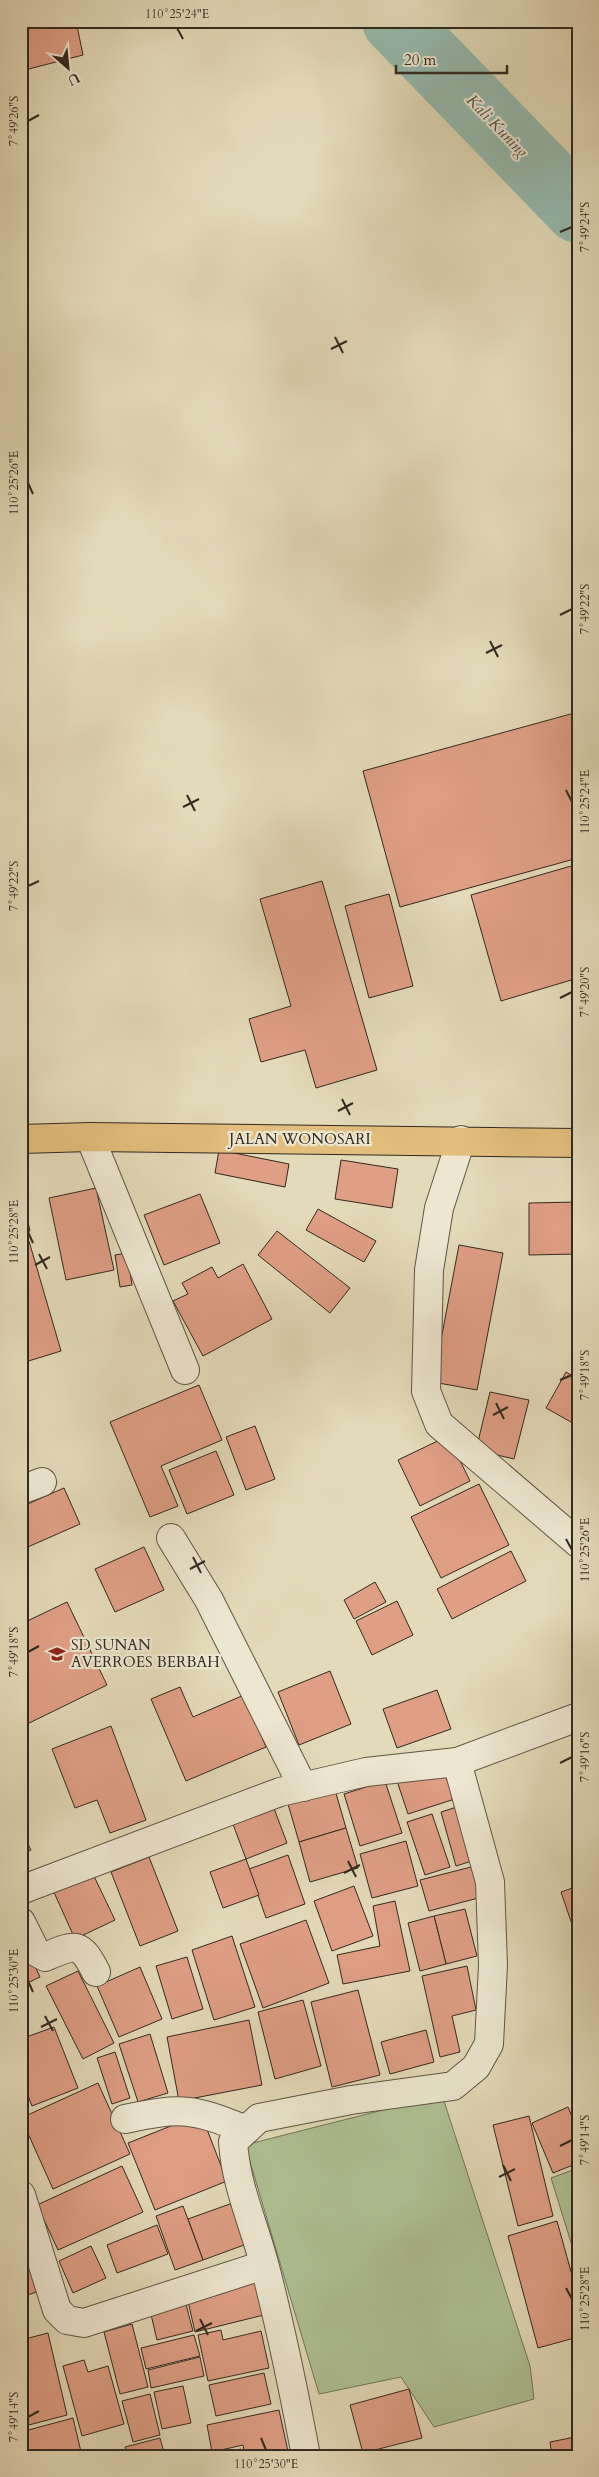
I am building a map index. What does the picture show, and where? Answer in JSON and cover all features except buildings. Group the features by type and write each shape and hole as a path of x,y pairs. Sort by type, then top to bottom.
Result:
{"highway":[{"name":"JALAN WONOSARI","path":"21,1139 90,1137 461,1140 578,1143"}],"street":[{"path":"90,1137 185,1370"},
{"path":"461,1140 439,1208 429,1270 426,1391 439,1424 578,1543"},
{"path":"171,1538 208,1600 303,1787"},
{"path":"21,1890 200,1820 280,1792 366,1772 457,1762 578,1717"},
{"path":"306,2456 291,2376 264,2264 235,2170 233,2142 259,2118 351,2100 453,2086 476,2067 489,2044 493,1965 490,1882 457,1762"},
{"path":"21,1922 36,1952 45,1956 67,1948 81,1949 86,1952 96,1972"},
{"path":"125,2119 177,2110 196,2112 246,2130"},
{"path":"21,2195 57,2310 67,2320 84,2323 264,2264"}],"green space":[{"path":"442,2095 530,2366 534,2399 434,2427 401,2377 319,2394 245,2145"},
{"path":"578,2168 578,2265 551,2178"}],"waterway":[{"name":"Kali Kuning","path":"395,21 578,210"}],"place":[{"name":"SD SUNAN AVERROES BERBAH","path":"57,1654"}]}
